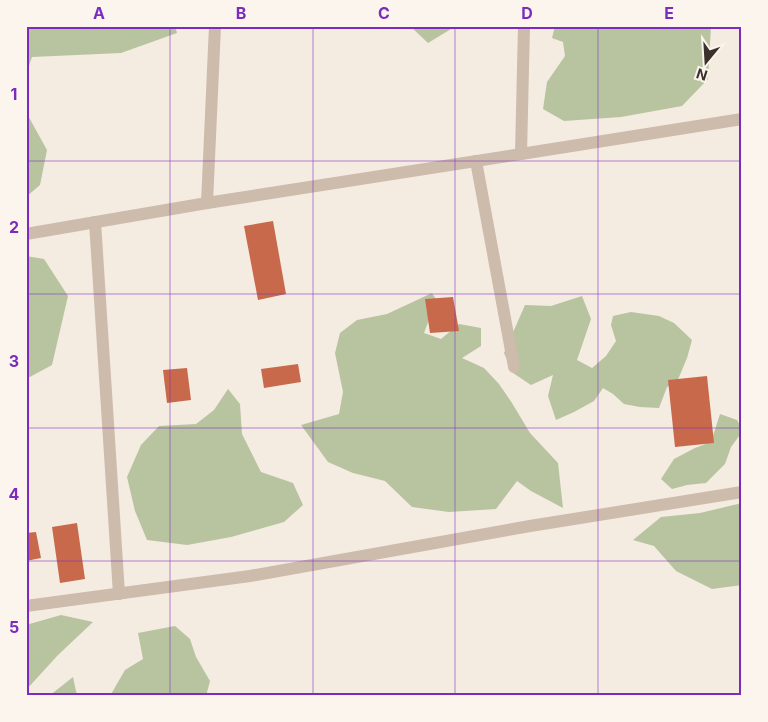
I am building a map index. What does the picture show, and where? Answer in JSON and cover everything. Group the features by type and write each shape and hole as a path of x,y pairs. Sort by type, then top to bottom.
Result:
{"street":[{"path":"207,202 215,26"},
{"path":"521,154 524,26"},
{"path":"26,234 207,202 476,162 742,119"},
{"path":"476,162 514,366"},
{"path":"95,222 119,594"},
{"path":"26,606 250,576 530,526 742,492"}],"green space":[{"path":"26,26 175,26 177,33 121,53 32,57 26,74"},
{"path":"410,26 456,26 428,43"},
{"path":"555,26 711,26 708,79 682,106 621,117 564,121 543,109 547,82 565,56 563,42 552,38"},
{"path":"26,112 47,150 40,185 26,197"},
{"path":"26,256 44,259 68,296 52,365 26,379"},
{"path":"432,293 441,307 430,317 424,333 441,339 459,324 481,328 481,346 462,358 484,368 499,384 530,433 558,463 563,508 531,491 517,481 496,509 449,512 412,507 385,481 353,473 328,462 301,425 339,414 343,392 335,353 340,333 357,320 387,314"},
{"path":"582,296 591,319 577,360 592,368 606,356 616,341 611,325 613,316 631,312 659,316 674,323 692,340 677,382 667,387 659,408 624,404 603,388 594,401 556,420 548,396 553,375 531,385 513,373 504,353 525,305 551,306"},
{"path":"228,389 240,404 242,434 261,472 293,483 303,505 284,522 231,537 187,545 147,540 135,511 127,477 141,445 159,426 196,424 214,410"},
{"path":"720,414 737,420 742,429 742,432 731,447 725,464 706,483 672,489 661,479 674,459 711,442"},
{"path":"742,503 742,585 712,589 676,571 654,546 633,540 661,517 700,513"},
{"path":"61,615 93,622 58,655 26,690 26,625"},
{"path":"175,626 190,639 196,657 210,681 206,696 110,696 125,670 143,659 138,633"},
{"path":"73,677 77,696 49,696"}],"building":[{"path":"273,221 286,294 258,300 244,226"},
{"path":"453,297 459,331 430,333 425,299"},
{"path":"298,364 301,382 264,388 261,369"},
{"path":"187,368 191,400 167,403 163,370"},
{"path":"707,376 714,443 675,447 668,380"},
{"path":"77,523 85,579 60,583 52,527"},
{"path":"36,532 41,558 26,561 26,533"}]}
